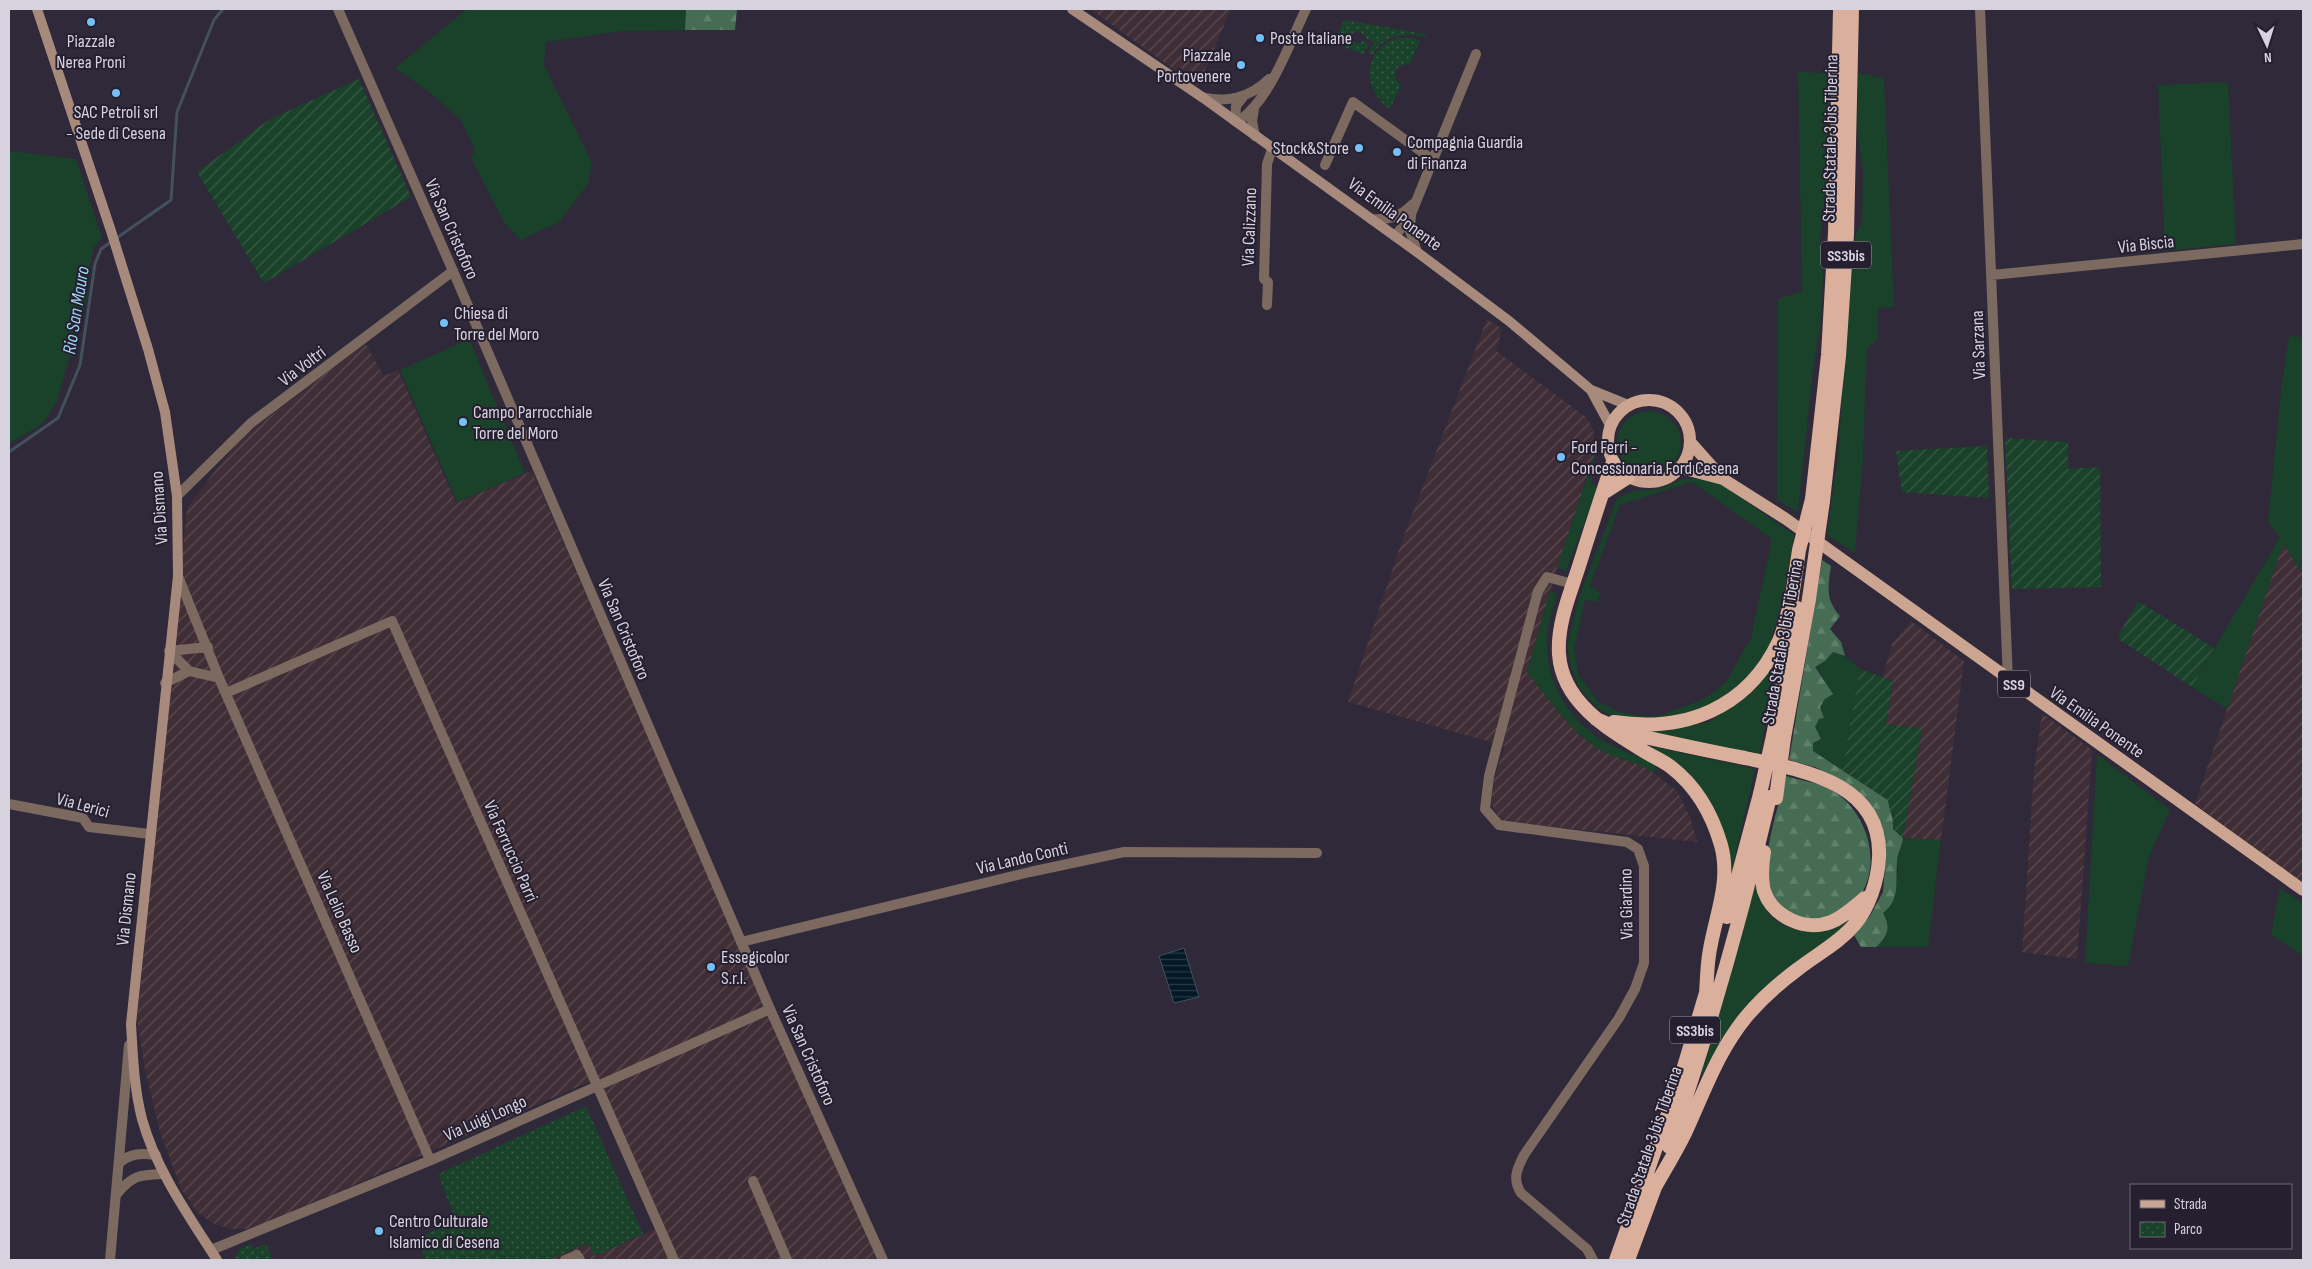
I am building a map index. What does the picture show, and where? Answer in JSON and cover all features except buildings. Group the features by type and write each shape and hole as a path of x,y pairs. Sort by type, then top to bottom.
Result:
{"highway":[{"name":"Strada Statale 3 bis Tiberina","path":"1818,500 1835,233 1840,9"},
{"name":"Strada Statale 3 bis Tiberina","path":"1818,500 1839,356 1847,234 1852,9"},
{"path":"1613,462 1561,625 1559,654 1564,679 1578,702 1596,719 1641,750 1671,767 1696,791 1712,817 1722,848 1724,875 1722,904 1710,949 1706,994"},
{"path":"1602,493 1628,477"},
{"path":"1596,719 1621,723 1670,723 1696,718 1719,708 1742,692 1763,669 1800,598 1799,550 1818,500"},
{"name":"Strada Statale 3 bis Tiberina","path":"1628,1260 1693,1080 1717,998 1769,796 1800,598"},
{"path":"1596,719 1624,731 1649,738 1803,771 1831,780 1856,798 1872,821 1880,846 1878,870 1872,892 1856,922 1842,938 1772,990 1746,1017 1721,1054 1685,1131 1655,1187"},
{"name":"Strada Statale 3 bis Tiberina","path":"1616,1260 1678,1086 1769,796"},
{"path":"1769,796 1762,862 1764,890 1773,907 1788,919 1807,925 1829,923 1846,914 1872,892"}],"main road":[{"name":"Via Dismano","path":"36,9 111,231 165,412 177,496 178,576 131,1024 134,1079 142,1120 163,1174 217,1260"},
{"name":"Via Emilia Ponente","path":"1072,9 1202,97 1394,235 1509,321 1590,390 1628,405"},
{"name":"Via Emilia Ponente","path":"1590,390 1610,425"},
{"path":"1644,399 1662,401 1670,405 1685,420 1690,431 1691,443 1688,456 1681,468 1669,477 1656,482 1641,482 1628,477 1613,462 1608,444 1610,425 1617,414 1628,405 1644,399"},
{"name":"Via Emilia Ponente","path":"1691,443 1723,479 1786,520 2303,890"},
{"name":"Via Emilia Ponente","path":"1681,468 1723,479"}],"street":[{"name":"Via San Cristoforo","path":"338,9 454,271 770,1009 883,1260"},
{"path":"1255,136 1252,121 1254,109 1275,74 1306,9"},
{"name":"Via Sarzana","path":"1980,9 2008,680"},
{"path":"1394,235 1416,202 1476,54"},
{"path":"1202,97 1222,100 1242,97 1263,85 1275,74"},
{"path":"1236,122 1236,106 1242,97"},
{"path":"1325,165 1354,102 1432,160"},
{"path":"1236,122 1254,109"},
{"name":"Via Calizzano","path":"1267,305 1268,282 1264,279 1267,164 1272,149"},
{"path":"1371,219 1390,219 1409,213"},
{"path":"1409,213 1410,231 1417,252"},
{"name":"Via Biscia","path":"1992,275 2303,244"},
{"name":"Via Voltri","path":"177,496 251,423 454,271"},
{"name":"Via Lelio Basso","path":"178,576 219,678 430,1160"},
{"name":"Via Giardino","path":"1573,584 1547,577 1538,591 1489,776 1485,809 1499,825 1626,842 1638,849 1644,866 1644,963 1635,989 1619,1018 1524,1156 1516,1171 1515,1184 1521,1193 1587,1249 1593,1260"},
{"name":"Via Ferruccio Parri","path":"226,693 392,621 674,1260"},
{"path":"169,651 208,648"},
{"path":"169,651 189,671 219,678"},
{"path":"166,683 189,671"},
{"name":"Via Lerici","path":"9,804 83,818 90,826 150,834"},
{"name":"Via Lando Conti","path":"741,942 1021,874 1124,852 1317,853"},
{"name":"Via Luigi Longo","path":"211,1250 430,1160 770,1009"},
{"name":"Via Dismano","path":"110,1260 131,1024"},
{"path":"119,1163 127,1156 134,1154 156,1155"},
{"path":"116,1195 127,1182 140,1175 163,1174"},
{"path":"753,1181 787,1260"},
{"path":"565,1260 579,1258"}],"shaded area":[{"path":"1090,9 1231,9 1198,87"},
{"path":"1487,319 1502,329 1496,351 1586,417 1593,429 1596,450 1557,568 1527,672 1580,736 1604,752 1643,765 1677,791 1690,817 1697,842 1501,821 1491,803 1494,777 1505,746 1348,702 1402,541"},
{"path":"365,343 384,376 398,370 456,503 532,471 878,1260 548,1260 589,1243 595,1256 664,1225 598,1078 262,1225 247,1229 231,1229 212,1223 196,1211 181,1188 160,1132 145,1069 137,1019 187,508 238,441"},
{"path":"2283,543 2303,574 2303,884 2195,804"},
{"path":"1911,621 1964,661 1941,840 1903,838 1922,730 1886,724 1893,681 1883,677 1892,644"},
{"path":"2042,713 2092,750 2077,959 2022,952 2034,771"}],"green space":[{"path":"467,9 686,9 685,30 623,31 546,42 544,65 592,163 588,184 559,222 521,240 505,224 471,158 475,150 461,120 428,91 395,68"},
{"path":"686,9 737,9 735,30 685,30"},
{"path":"1344,20 1426,34 1426,37 1402,35 1389,39 1377,48 1372,55 1368,54 1374,42 1366,39 1360,31 1354,32 1351,35 1353,41 1360,43 1362,41 1369,44 1363,54 1334,43"},
{"path":"1396,38 1414,38 1420,41 1410,64 1401,66 1396,71 1395,78 1401,85 1390,109 1381,102 1375,93 1371,83 1371,63 1383,45"},
{"path":"1798,72 1833,73 1830,179 1822,215 1820,245 1823,277 1820,329 1813,369 1798,512 1777,500 1778,299 1802,291"},
{"path":"1857,73 1884,78 1894,307 1877,308 1878,339 1867,348 1863,458 1855,553 1827,535 1838,454 1853,242 1862,221 1863,170 1858,138"},
{"path":"359,79 411,197 264,283 197,172 270,119"},
{"path":"2228,82 2236,244 2165,251 2158,85"},
{"path":"9,151 76,159 102,238 94,247 88,273 87,298 56,404 42,424 9,444"},
{"path":"2289,336 2303,337 2303,574 2283,544 2227,709 2192,687 2280,537 2268,522 2281,390"},
{"name":"Campo Parrocchiale Torre del Moro","path":"469,339 525,473 457,502 400,370"},
{"path":"1649,411 1667,416 1672,420 1676,425 1681,443 1676,461 1672,466 1667,470 1649,475 1631,470 1626,466 1622,461 1617,443 1622,425 1626,420 1631,416"},
{"path":"2005,438 2068,442 2068,469 2100,467 2101,587 2012,589"},
{"path":"1987,446 1989,498 1902,492 1896,451"},
{"path":"1596,450 1591,484 1598,487 1566,571 1557,568"},
{"path":"1698,478 1720,483 1794,535 1783,599 1769,646 1762,660 1740,687 1721,703 1670,720 1615,717 1598,709 1579,688 1571,667 1567,645 1580,595 1617,498 1633,491 1659,489 1680,480","holes":["1692,482 1772,539 1751,638 1725,683 1706,698 1665,714 1649,717 1619,712 1599,702 1579,676 1574,650 1585,600 1597,602 1601,593 1590,586 1620,505"]},
{"path":"1822,560 1831,566 1830,598 1840,616 1830,629 1841,642 1845,656 1833,652 1825,661 1815,667 1833,694 1825,699 1820,707 1824,718 1819,719 1815,727 1821,739 1813,743 1813,751 1888,800 1893,829 1903,838 1897,859 1895,896 1889,908 1883,913 1887,923 1887,932 1876,947 1861,947 1854,935 1870,916 1883,892 1886,858 1877,821 1838,779 1815,767 1789,760"},
{"path":"1550,591 1557,594 1548,628 1547,646 1553,681 1560,697 1570,711 1595,736 1657,765 1653,773 1635,763 1610,755 1592,745 1562,716 1527,672"},
{"path":"2138,601 2214,648 2192,687 2117,638"},
{"path":"1780,651 1759,756 1631,729 1667,731 1711,721 1749,695 1767,674"},
{"path":"1833,652 1845,656 1860,669 1842,770 1813,751 1813,743 1821,739 1815,727 1820,707 1825,699 1825,680 1815,667 1825,661"},
{"path":"1860,669 1893,681 1886,724 1922,729 1903,838 1893,826 1894,816 1890,810 1888,800 1842,770"},
{"path":"1641,744 1755,769 1728,888 1714,815"},
{"path":"2097,754 2170,810 2149,857 2128,966 2085,963"},
{"path":"1786,776 1821,785 1839,795 1850,806 1866,833 1870,849 1868,880 1861,894 1854,901 1846,908 1827,917 1806,919 1797,916 1778,902 1769,888 1767,858 1769,844"},
{"path":"1903,838 1941,840 1928,947 1876,947 1886,937 1883,913 1898,872 1897,861"},
{"path":"1755,877 1766,910 1785,926 1801,931 1817,932 1854,921 1738,1018 1714,1053 1703,1074 1700,1073"},
{"path":"2280,888 2303,903 2302,955 2271,935"},
{"path":"586,1106 643,1234 595,1256 588,1243 548,1260 426,1260 417,1238 456,1221 438,1174"},
{"path":"251,1243 253,1249 266,1244 273,1260 235,1260 239,1250"}],"water":[{"path":"1184,948 1199,997 1174,1003 1159,956"}],"waterway":[{"name":"Rio San Mauro","path":"9,452 58,418 80,365 95,264 101,249 171,200 177,112 214,20 223,9"}],"place":[{"name":"Piazzale Nerea Proni","path":"91,22"},
{"name":"Poste Italiane","path":"1260,38"},
{"name":"Piazzale Portovenere","path":"1241,65"},
{"name":"SAC Petroli srl - Sede di Cesena","path":"116,93"},
{"name":"Stock&Store","path":"1359,148"},
{"name":"Compagnia Guardia di Finanza","path":"1397,152"},
{"name":"Chiesa di Torre del Moro","path":"444,323"},
{"name":"Campo Parrocchiale Torre del Moro","path":"463,422"},
{"name":"Ford Ferri - Concessionaria Ford Cesena","path":"1561,457"},
{"name":"Essegicolor S.r.l.","path":"711,967"},
{"name":"Centro Culturale Islamico di Cesena","path":"379,1231"}]}
